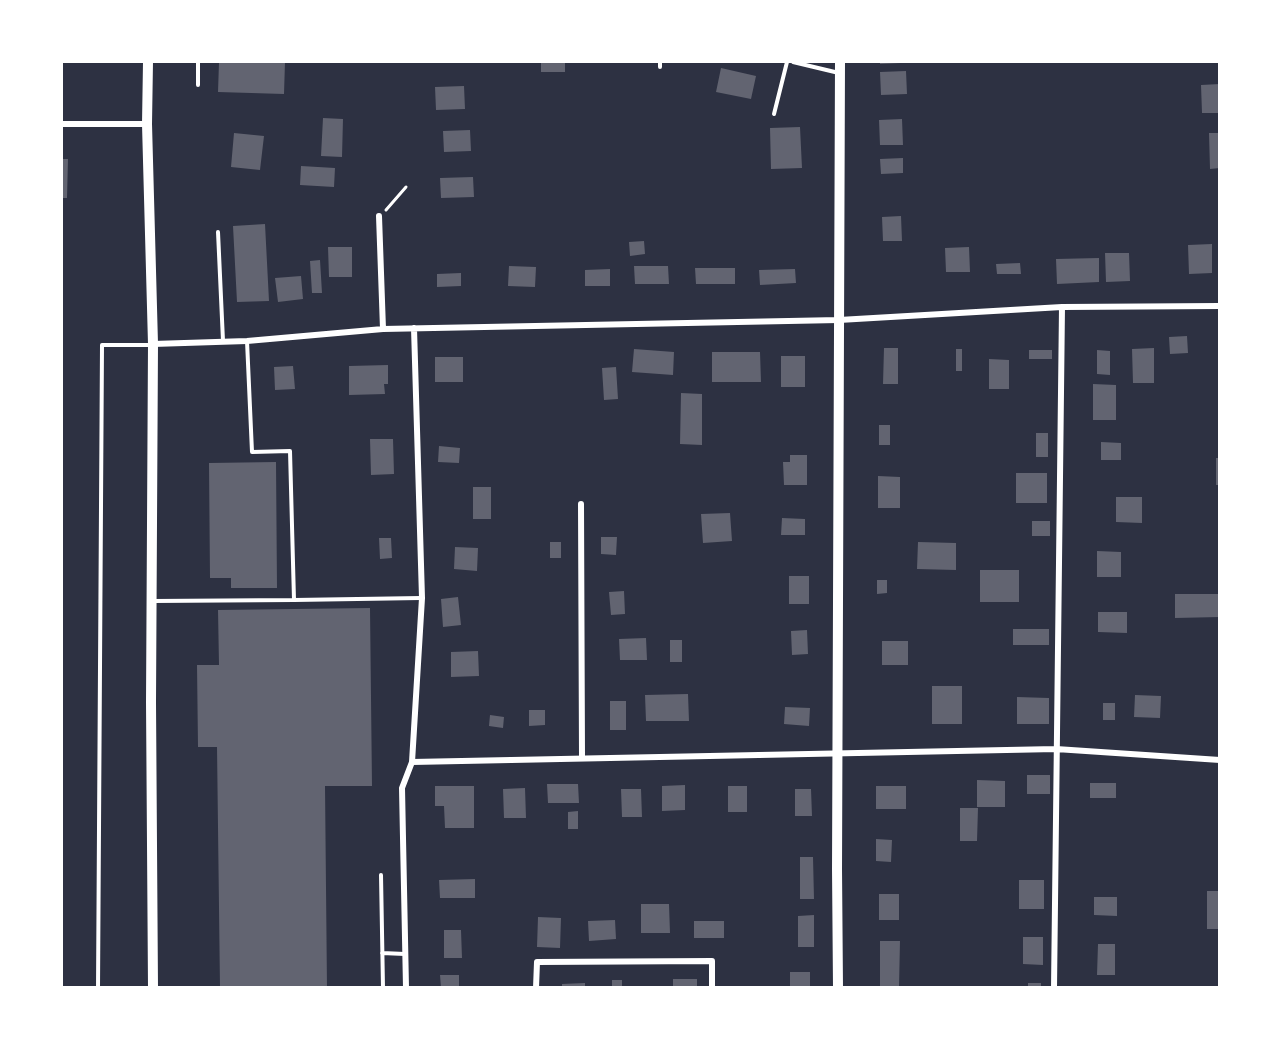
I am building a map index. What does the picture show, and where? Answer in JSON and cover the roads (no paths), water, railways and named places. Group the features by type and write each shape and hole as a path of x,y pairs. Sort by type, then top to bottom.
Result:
{"main road":[{"path":"148,62 147,124 153,345 151,601 153,987"},
{"path":"838,987 840,62"}],"street":[{"path":"62,124 147,124"},
{"path":"379,216 384,329"},
{"path":"153,345 247,341 384,329 838,320 1062,308 1220,306"},
{"path":"1054,987 1062,308"},
{"path":"406,987 402,788 412,762 422,598 414,328"},
{"path":"580,504 582,758"},
{"path":"412,762 1056,749 1220,760"},
{"path":"536,987 537,962 712,962 712,987"}],"lane":[{"path":"198,62 198,85"},
{"path":"774,114 787,62"},
{"path":"793,62 840,74"},
{"path":"218,232 223,342"},
{"path":"247,341 252,452 290,451 294,600"},
{"path":"98,987 102,345 153,345"},
{"path":"151,601 422,598"},
{"path":"381,875 383,987"},
{"path":"382,953 405,954"}]}
